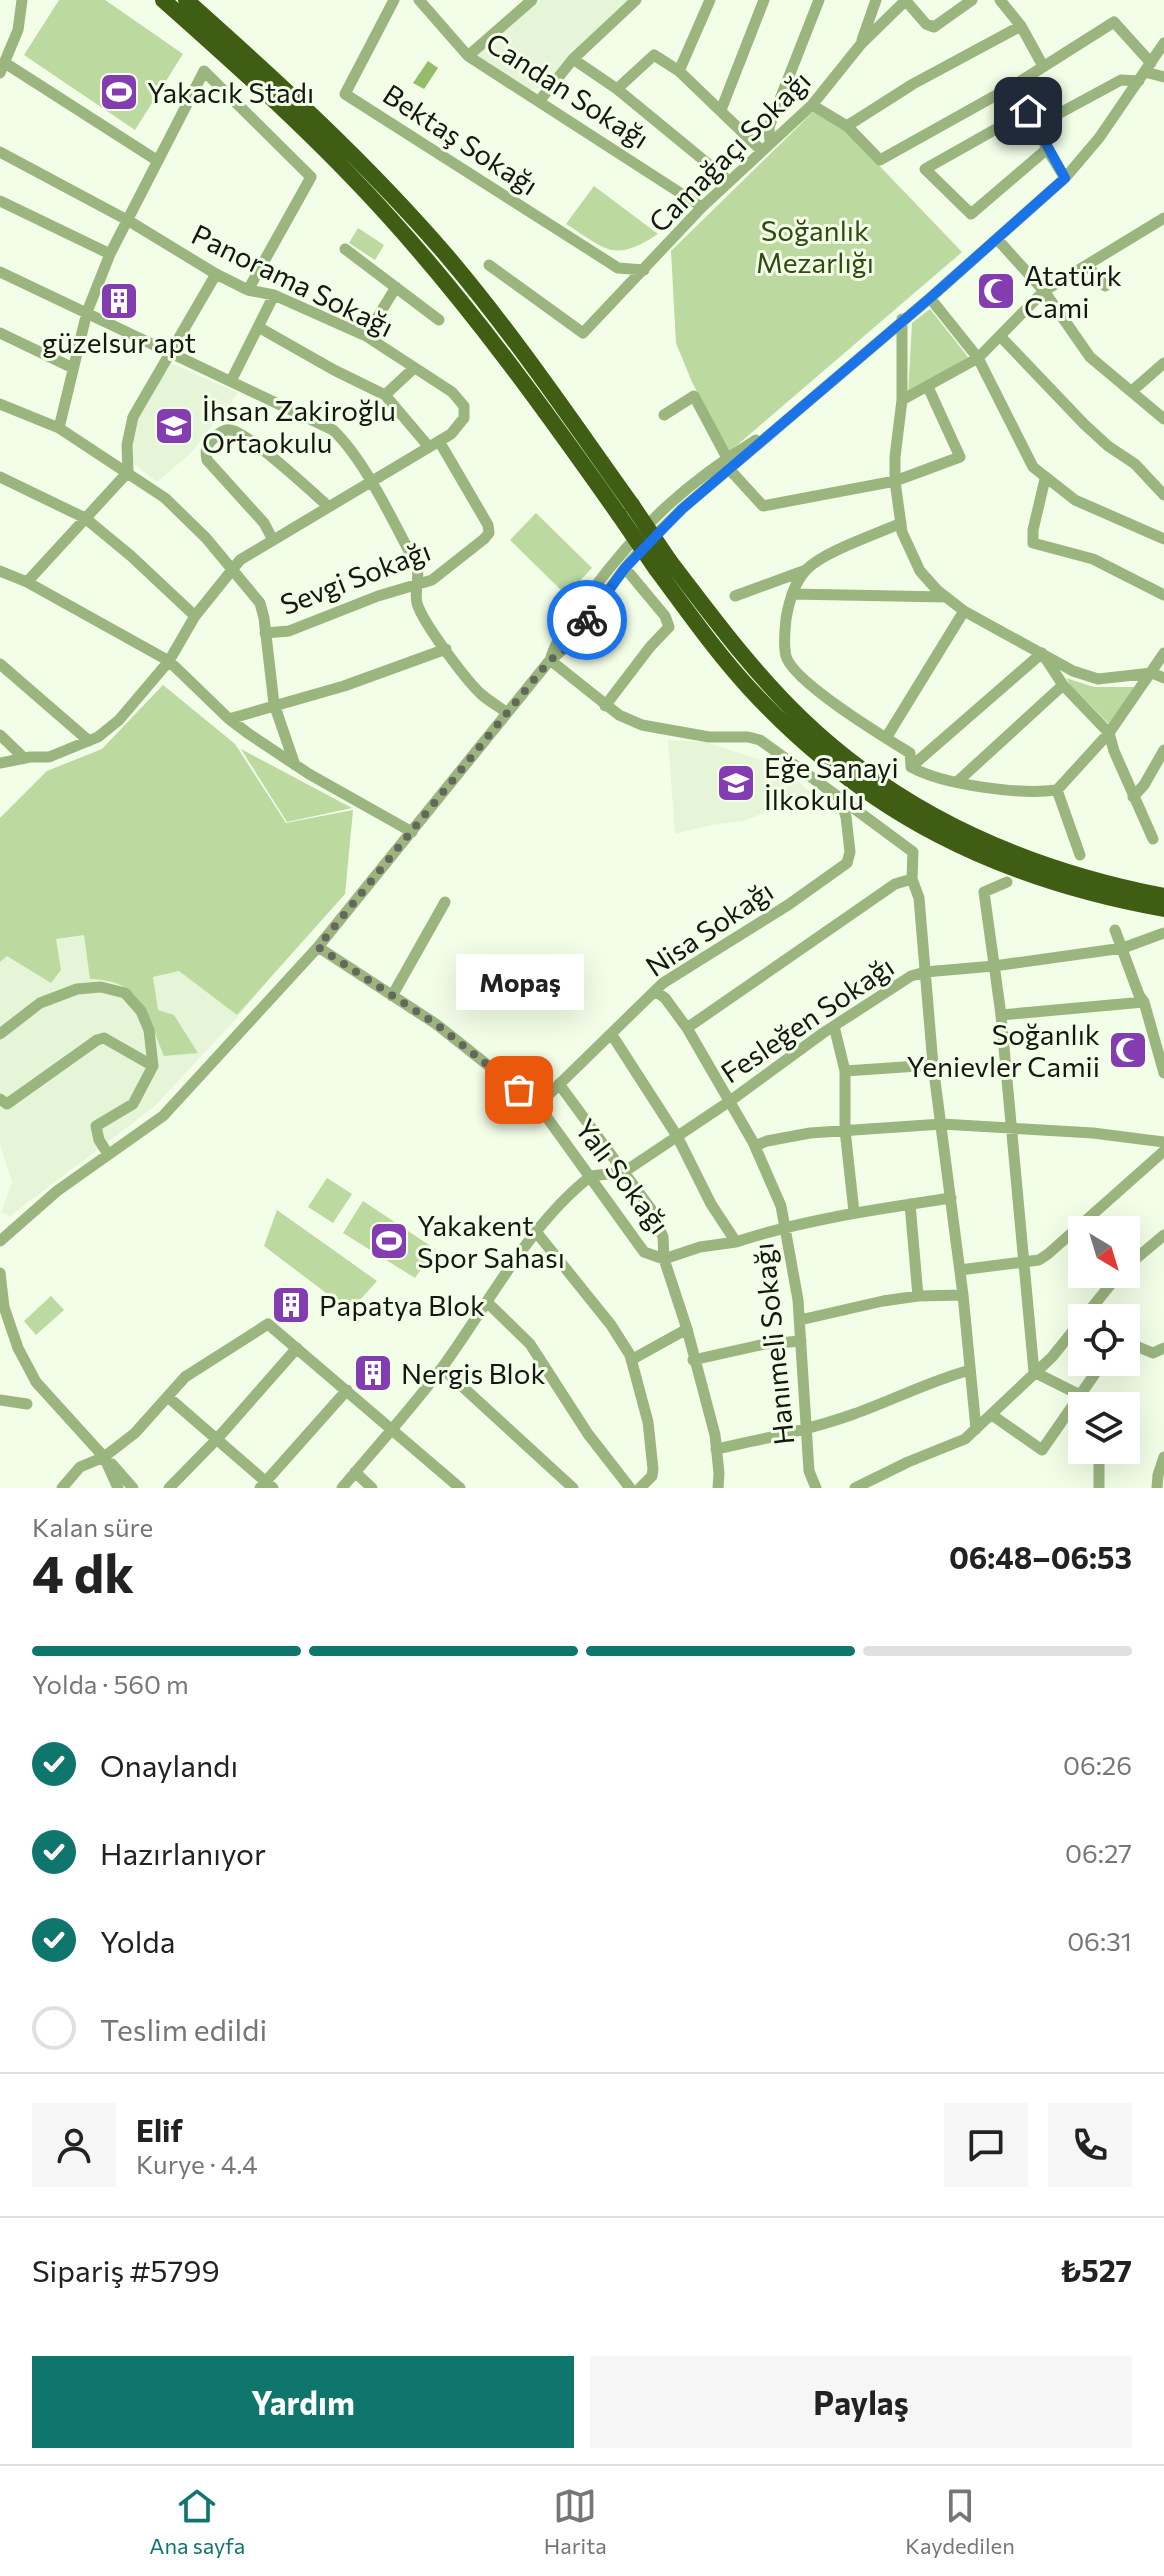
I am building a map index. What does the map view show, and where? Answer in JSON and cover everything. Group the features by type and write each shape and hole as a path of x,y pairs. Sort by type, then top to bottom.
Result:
{"highway":[{"path":"152,0 208,40"},
{"path":"163,0 347,172 431,264 626,510"},
{"path":"186,0 277,81 361,164 447,256 538,374 663,564 703,633 790,730 836,770 891,809 952,844 1022,874 1115,900 1164,909"},
{"path":"196,0 242,40 277,81"},
{"path":"663,564 802,720 851,761 913,804 967,834 1035,862 1164,896"}],"street":[{"path":"22,0 18,30 3,68 158,161"},
{"name":"Bektaş Sokağı","path":"394,0 345,94 618,268 644,270"},
{"name":"Candan Sokağı","path":"419,0 468,56 702,207"},
{"path":"468,56 532,0"},
{"path":"540,100 573,59 636,0"},
{"path":"679,71 710,0"},
{"path":"721,110 764,0"},
{"path":"766,147 769,127 819,0"},
{"path":"861,44 876,0"},
{"path":"906,0 926,24 934,27 972,0"},
{"name":"Camağaçı Sokağı","path":"489,265 583,333 702,207 812,105 861,44 906,0"},
{"path":"1000,0 1021,26 1043,66"},
{"path":"812,105 847,126 880,160 1016,84 1114,22 1145,72"},
{"path":"847,126 913,84 1021,26"},
{"path":"1164,45 1164,61"},
{"path":"550,660 557,638 637,533 674,499 729,464 770,432 930,298 1065,178 1099,138 1164,45"},
{"path":"617,89 654,55 679,71 766,147"},
{"path":"573,59 617,89 729,181"},
{"path":"59,428 87,312 110,254 204,71 311,177 248,290"},
{"path":"1036,126 1121,80 1145,72 1164,77"},
{"path":"1016,84 1047,149 1065,178"},
{"path":"1028,111 925,169 971,214 1047,149"},
{"name":"Panorama Sokağı","path":"0,152 129,221 216,274 248,290 274,295 366,336 452,392 464,406 464,418 459,427 240,560 195,616 169,661 119,720 98,737 49,757 0,763"},
{"path":"0,201 110,254"},
{"path":"902,400 978,358 1044,291 1164,218"},
{"path":"997,239 1044,291 1090,357 1164,419"},
{"path":"345,249 439,320"},
{"path":"1088,266 1105,286"},
{"path":"0,272 333,430 370,482 417,566 417,607 480,693 507,713"},
{"path":"27,582 128,472 127,445 133,417 216,274"},
{"path":"366,336 396,287"},
{"path":"231,381 274,295"},
{"path":"930,298 978,358 1033,467 1075,500 1164,539"},
{"path":"902,319 902,400 895,481 905,541 920,571 945,597 964,611 1073,671 1098,679 1152,673 1164,678"},
{"path":"260,328 385,395 434,444"},
{"path":"0,333 73,368"},
{"path":"1000,336 1084,424 1108,446 1135,464 1164,495"},
{"path":"1132,391 1162,367"},
{"path":"385,395 413,369"},
{"path":"664,415 694,396 729,464 763,506 895,481 960,457 928,387"},
{"path":"0,404 59,428 165,498 206,538 260,603 275,707 295,765"},
{"path":"273,540 264,523 207,460 207,444 225,430 232,429 250,440 329,507"},
{"name":"Sevgi Sokağı","path":"265,633 289,631 378,596 432,580 489,533 488,525 434,444"},
{"path":"0,1241 57,1191 163,1116 318,947 550,660 565,650 625,568 729,464"},
{"path":"0,477 85,518 195,616"},
{"path":"1045,479 1033,543 1093,559 1164,595"},
{"path":"735,596 807,569 819,560 901,523"},
{"path":"605,706 669,627 665,616 625,568"},
{"path":"807,569 792,594 785,638 785,654 790,665 821,694 910,753 911,767"},
{"path":"0,571 27,582 169,661 229,719 295,765 412,832"},
{"path":"792,594 945,597"},
{"path":"886,738 964,611"},
{"path":"229,719 344,686 446,649"},
{"path":"911,767 1042,653"},
{"path":"1042,653 1063,685 1109,733 1153,839"},
{"path":"911,767 957,782 1027,793 1057,790 1109,733 1164,653"},
{"path":"550,660 619,715 666,731 760,740 913,852 912,879 919,898 933,1065 963,1295 976,1429"},
{"path":"0,664 89,741"},
{"path":"957,782 1063,685"},
{"path":"0,735 24,758"},
{"path":"1133,797 1144,785 1164,750"},
{"path":"1057,790 1080,855"},
{"name":"Nisa Sokağı","path":"538,1105 655,991 847,863 850,852 846,817 840,798"},
{"path":"687,1028 895,884 912,879"},
{"path":"1007,882 984,892 1013,1128 1034,1372"},
{"path":"392,996 445,902"},
{"path":"1115,930 1144,1002 1164,1073"},
{"name":"Fesleğen Sokağı","path":"591,1176 624,1172 911,976 1123,948 1163,933"},
{"name":"Yalı Sokağı","path":"318,947 436,1024 538,1105 644,1252 664,1259 687,1329 716,1449 718,1488"},
{"path":"0,1034 40,1003 77,989 101,987 125,993 141,1011 149,1030 153,1066 133,1104 96,1126 99,1140 108,1154"},
{"name":"Hanımeli Sokağı","path":"655,991 665,998 687,1028 730,1101 755,1146 781,1206 800,1320 809,1471 816,1488"},
{"path":"1001,1015 1144,1002"},
{"path":"834,1026 845,1071 845,1130 854,1212"},
{"path":"612,1035 677,1136 711,1204 736,1242"},
{"path":"0,1099 7,1104 104,1038 153,1066"},
{"path":"845,1071 933,1065"},
{"path":"559,1084 657,1221 665,1248 664,1259 700,1247 736,1242 785,1226 951,1198"},
{"path":"755,1146 810,1133 942,1124 1164,1142"},
{"path":"960,1270 1039,1260 1102,1209 1164,1151"},
{"path":"342,1488 442,1368 537,1233 591,1176"},
{"path":"910,1204 918,1296"},
{"path":"537,1233 611,1325 631,1360 648,1422 653,1469 652,1476 640,1488"},
{"path":"1140,1255 1164,1235"},
{"path":"0,1273 1,1297 18,1348 36,1382 133,1488"},
{"path":"1095,1304 1108,1288"},
{"path":"800,1320 883,1301 963,1295"},
{"path":"488,1303 530,1344 588,1434 630,1488"},
{"path":"62,1488 80,1467 104,1457 135,1433 185,1377 268,1324 460,1488"},
{"path":"631,1360 687,1329"},
{"path":"855,1488 965,1439 1052,1357 1068,1337"},
{"path":"693,1360 765,1344 801,1341"},
{"path":"169,1488 297,1348"},
{"path":"1140,1348 1153,1353 1164,1348"},
{"path":"442,1368 573,1488"},
{"path":"716,1449 807,1429 970,1370"},
{"path":"1034,1372 1074,1392"},
{"path":"168,1397 266,1486 347,1390"},
{"path":"0,1400 27,1404"},
{"path":"992,1415 1042,1450 1068,1412"},
{"path":"104,1457 118,1488"},
{"path":"1157,1488 1164,1457"},
{"path":"1099,1464 1099,1488"},
{"path":"355,1472 372,1488"}],"shaded area":[{"path":"540,0 628,0 560,65 544,87 529,90 474,55"},
{"path":"428,61 438,68 424,89 413,83"},
{"name":"İhsan Zakiroğlu Ortaokulu","path":"169,362 238,393 190,454 157,482 129,460 139,413"},
{"path":"163,685 235,744 286,823 353,810 345,894 154,1107 10,1216 1,1213 12,1182 0,1145 0,818 47,771 102,749"},
{"name":"Eğe Sanayi İlkokulu","path":"668,740 705,742 783,767 820,801 801,798 744,821 675,834"}],"green space":[{"name":"Yakacık Stadı","path":"59,0 105,0 183,54 135,130 24,55"},
{"name":"Soğanlık Mezarlığı","path":"813,112 846,131 962,252 729,452 692,382 676,343 671,251"},
{"path":"594,186 658,234 631,248 611,250 566,224"},
{"path":"358,228 384,245 375,260 349,243"},
{"path":"930,309 968,357 908,394 912,323"},
{"path":"536,513 592,568 566,595 510,540"},
{"path":"1066,678 1094,687 1136,687 1110,725"},
{"path":"163,685 235,744 286,823 353,810 345,894 237,1015 179,971 153,977 158,1010 174,1015 198,1053 164,1056 147,1013 132,993 108,981 90,979 84,935 56,939 61,970 51,983 7,956 0,962 0,818 47,771 102,749"},
{"path":"241,749 352,808 287,822"},
{"path":"327,1178 352,1194 333,1223 308,1207"},
{"name":"Yakakent Spor Sahası","path":"363,1201 435,1249 415,1278 343,1233"},
{"path":"277,1210 377,1281 350,1311 264,1246"},
{"path":"51,1296 64,1310 36,1335 24,1321"}],"way so far":[{"path":"519,1090 436,1024 318,947 550,660 565,650 587,620"}],"place":[{"name":"Yakacık Stadı","path":"119,92"},
{"name":"Atatürk Cami","path":"996,291"},
{"name":"güzelsur apt","path":"119,301"},
{"name":"İhsan Zakiroğlu Ortaokulu","path":"174,426"},
{"name":"Eğe Sanayi İlkokulu","path":"736,783"},
{"name":"Soğanlık Yenievler Camii","path":"1128,1050"},
{"name":"Mopaş","path":"519,1090"},
{"name":"Yakakent Spor Sahası","path":"389,1241"},
{"name":"Papatya Blok","path":"291,1305"},
{"name":"Nergis Blok","path":"373,1373"}],"route":[{"path":"587,620 625,568 682,509 930,298 1065,178 1028,111"}]}
